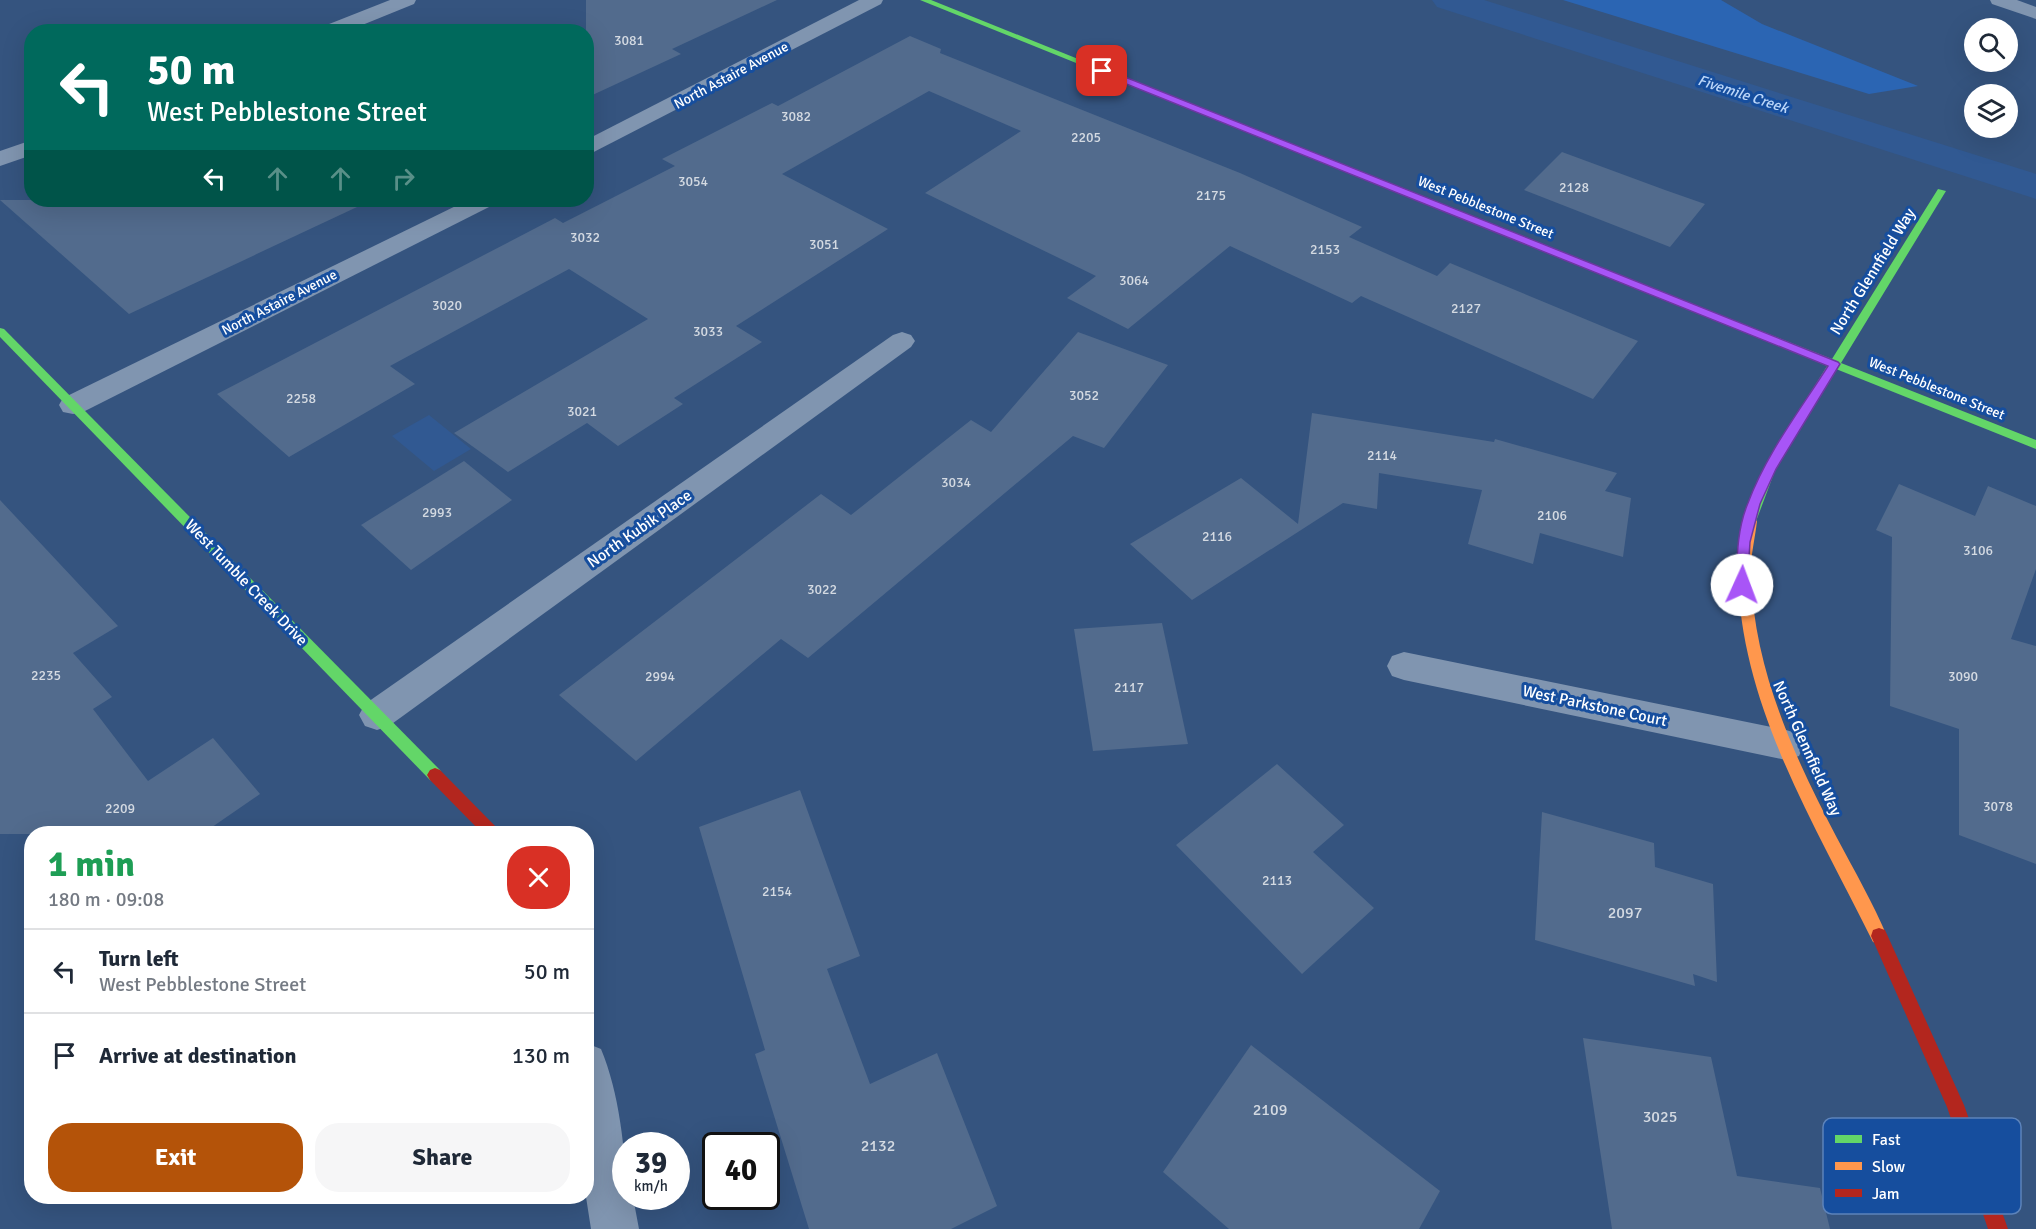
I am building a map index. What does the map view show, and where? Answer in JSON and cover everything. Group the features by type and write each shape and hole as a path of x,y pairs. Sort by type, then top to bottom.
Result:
{"street":[{"path":"346,24 407,0"},
{"name":"North Astaire Avenue","path":"594,145 874,0"},
{"name":"West Pebblestone Street","path":"924,0 2036,445"},
{"path":"1999,0 2036,13"},
{"path":"0,159 24,150"},
{"name":"North Glennfield Way","path":"1941,191 1770,468 1754,504 1744,542 1742,585 1747,632 1762,686 1786,745 1950,1088 1961,1118"},
{"name":"North Astaire Avenue","path":"73,405 471,207"},
{"name":"West Tumble Creek Drive","path":"0,331 485,826"},
{"name":"North Kubik Place","path":"377,715 902,341"},
{"name":"West Parkstone Court","path":"1404,666 1786,745"},
{"path":"594,1110 615,1229"},
{"name":"North Glennfield Way","path":"1994,1214 1998,1229"}],"shaded area":[{"path":"1563,0 1721,0 1762,24 1918,86 1869,94"},
{"path":"429,415 471,449 434,471 392,436"}],"building":[{"path":"586,0 777,0 672,49 681,54 594,94 594,24 586,24"},
{"path":"910,36 941,49 940,53 1240,173 1362,227 1349,237 1437,276 1450,263 1638,341 1593,399 1361,296 1352,303 1230,246 1128,329 1067,298 1096,276 925,193 1021,131 929,91 782,174 888,229 736,326 762,342 674,398 683,404 618,446 587,423 508,472 454,433 648,319 569,269 390,366 415,384 289,457 217,394 555,218 563,223 675,166 662,159 772,103 778,106"},
{"path":"1562,152 1705,204 1670,247 1524,190"},
{"path":"0,200 24,200 24,207 357,207 129,314"},
{"path":"1078,332 1168,365 1104,448 1073,436 808,658 781,639 636,761 559,695 821,494 851,515 971,420 991,432"},
{"path":"1312,413 1494,442 1495,439 1617,473 1605,491 1631,498 1623,557 1540,533 1533,564 1468,544 1482,490 1379,473 1377,509 1343,503 1192,600 1130,544 1241,478 1298,524"},
{"path":"464,461 512,500 411,570 361,525"},
{"path":"1899,484 1975,516 1988,486 2036,506 2036,569 2011,639 2036,646 2036,864 1959,835 1959,729 1890,706 1892,537 1876,530"},
{"path":"0,500 118,626 73,653 112,697 93,709 148,781 213,738 260,794 214,826 24,826 24,834 0,834"},
{"path":"1162,623 1188,744 1093,751 1074,629"},
{"path":"1277,764 1344,825 1313,852 1374,908 1302,974 1176,845"},
{"path":"800,790 860,956 827,969 870,1084 937,1053 997,1206 951,1229 809,1229 755,1054 765,1050 699,827"},
{"path":"1542,812 1654,843 1655,867 1713,884 1717,982 1693,974 1695,986 1535,940"},
{"path":"1583,1038 1711,1057 1737,1176 1820,1188 1823,1214 1826,1214 1830,1229 1612,1229"},
{"path":"1251,1045 1440,1191 1419,1229 1229,1229 1163,1172"}],"waterway":[{"name":"Fivemile Creek","path":"1449,0 2036,187"}],"traffic: fast":[{"path":"924,0 1342,167"},
{"path":"1751,521 1770,468 1941,191"},
{"path":"1698,310 2036,445"},
{"path":"0,331 435,775"}],"traffic: slow":[{"path":"1751,521 1744,573 1748,626 1761,680 1780,734 1804,788 1879,936"}],"traffic: jam":[{"path":"1342,167 1698,310"},
{"path":"435,775 485,826"},
{"path":"1879,936 1960,1118"},
{"path":"1993,1214 1998,1229"}],"route":[{"path":"1102,71 1834,364 1770,468 1754,504 1744,542 1742,585"}]}
